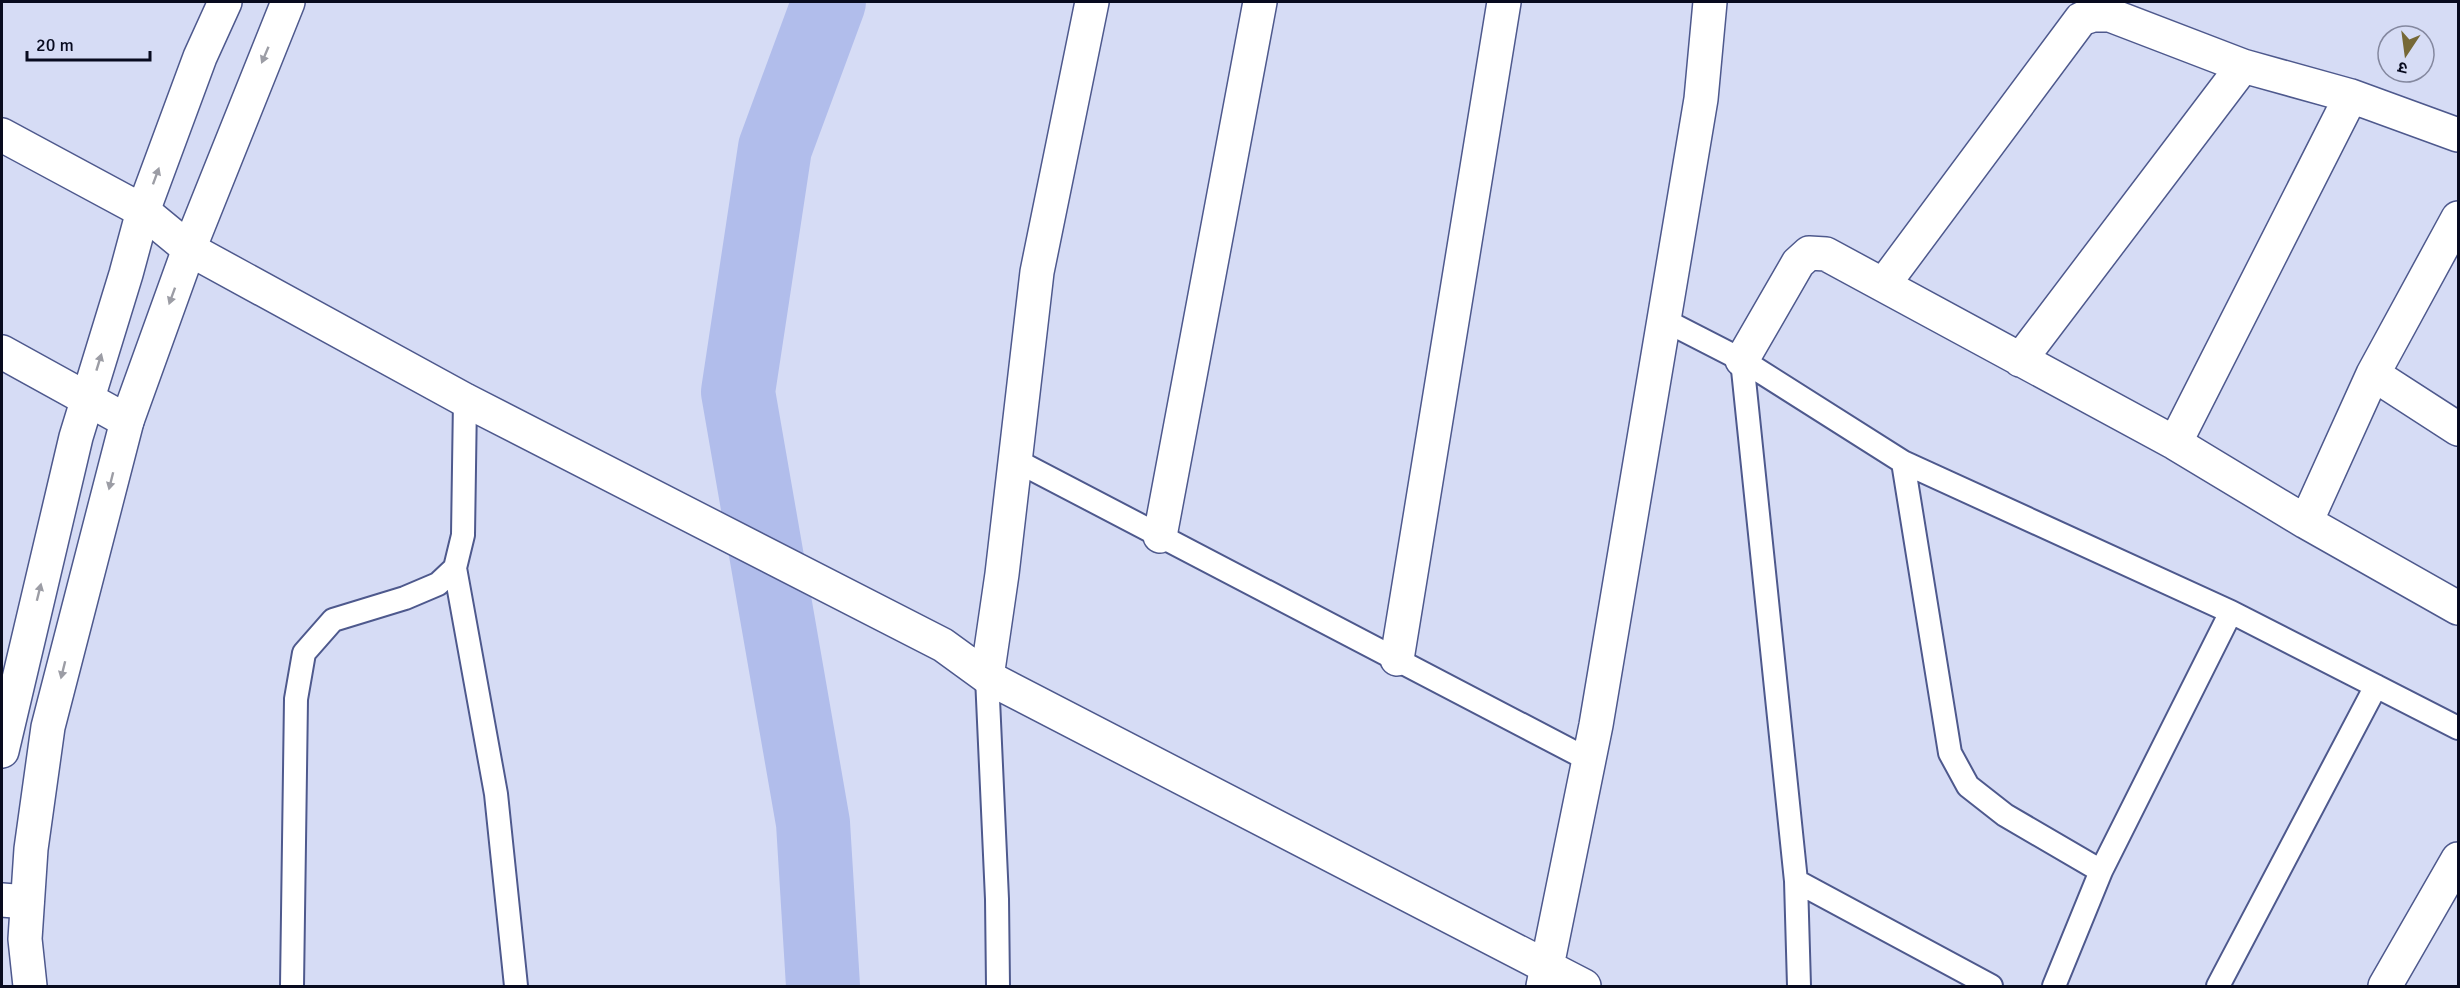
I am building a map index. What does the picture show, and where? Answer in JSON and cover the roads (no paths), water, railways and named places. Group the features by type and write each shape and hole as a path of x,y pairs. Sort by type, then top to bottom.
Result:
{"street":[{"path":"2,751 74,448 142,212 200,57 225,2"},
{"path":"30,987 25,939 14,901 30,849 48,727 127,421 189,249 288,2"},
{"path":"987,677 1002,574 1037,272 1092,2"},
{"path":"1160,536 1260,2"},
{"path":"1397,659 1504,2"},
{"path":"1545,976 1588,760 1664,320 1701,99 1710,2"},
{"path":"1884,284 2081,19 2093,15 2110,15 2243,66 2351,96 2458,135"},
{"path":"2020,360 2243,66"},
{"path":"2175,443 2351,96"},
{"path":"2,135 142,212 189,249 465,400 943,645 987,677 1545,976 1584,987"},
{"path":"2306,522 2373,374 2458,218"},
{"path":"1742,360 1798,262 1809,253 1826,254 2175,443 2306,522 2458,608"},
{"path":"2,352 16,373 87,401 127,421"},
{"path":"2373,374 2458,429"},
{"path":"2385,987 2458,860"}],"lane":[{"path":"1664,320 1742,360 1903,462 2231,612 2458,728"},
{"path":"1742,360 1796,881 1799,987"},
{"path":"465,400 462,535 455,568 496,794 516,987"},
{"path":"1015,460 1588,760"},
{"path":"1903,462 1950,753 1968,786 2006,814 2101,872"},
{"path":"292,987 296,699 304,653 333,620 405,598 438,584 455,568"},
{"path":"2054,987 2101,872 2231,612"},
{"path":"987,677 997,899 998,987"},
{"path":"2218,987 2376,686"},
{"path":"1796,881 1991,987"}],"waterway":[{"path":"823,986 813,823 738,392 775,148 829,2"}]}
